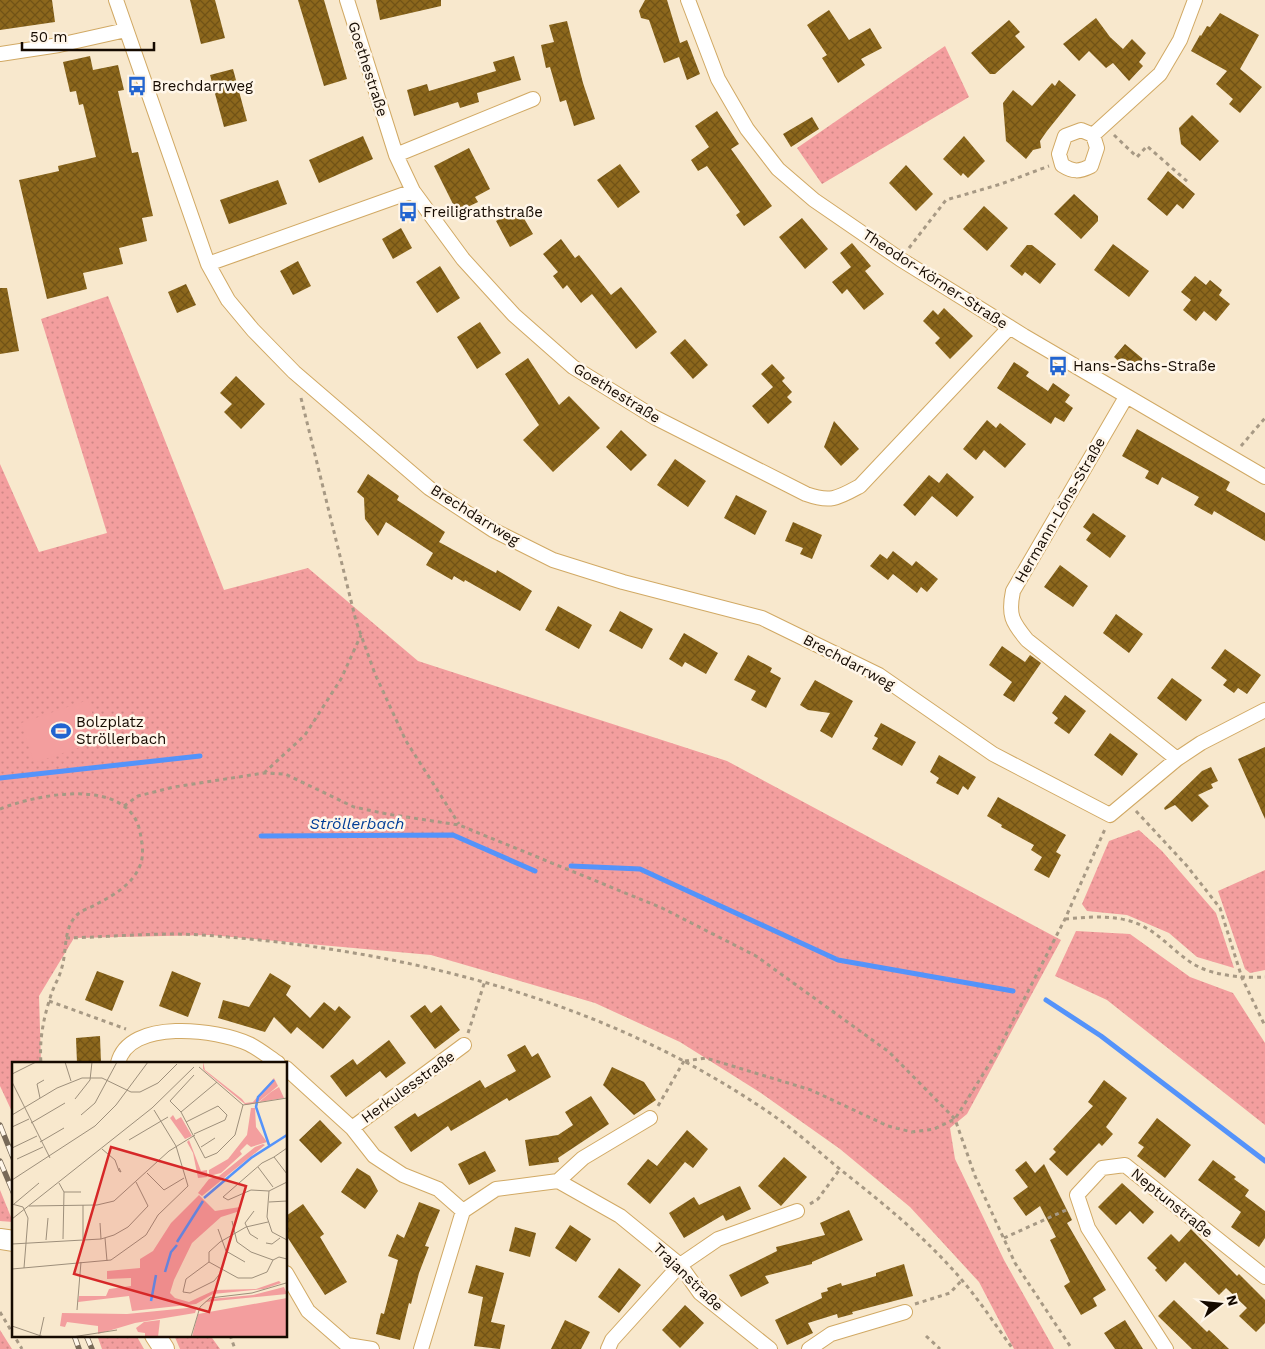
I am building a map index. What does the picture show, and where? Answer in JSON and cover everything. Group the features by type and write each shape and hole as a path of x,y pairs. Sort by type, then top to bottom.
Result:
{"street":[{"name":"Brechdarrweg","path":"116,0 208,264 228,300 253,330 294,372 429,488 493,530 562,562 623,582 762,618 879,675 993,754 1110,815"},
{"name":"Goethestraße","path":"347,0 396,155 413,192 469,266 514,315 573,367 654,416 806,494 824,501 839,498 860,486 1010,327"},
{"name":"Theodor-Körner-Straße","path":"688,0 718,79 747,129 778,169 814,200 900,259 1010,327 1126,397 1265,477"},
{"path":"1099,131 1081,130 1065,136 1058,154 1062,165 1071,170 1081,171 1091,166 1097,148 1099,131 1160,74 1180,40 1195,0"},
{"path":"0,54 126,30"},
{"path":"396,155 533,99"},
{"path":"208,264 413,192"},
{"name":"Hermann-Löns-Straße","path":"1126,397 1012,591 1009,610 1015,626 1027,640 1177,759"},
{"path":"1110,815 1177,759 1200,743 1265,710"},
{"path":"118,1062 120,1053 143,1035 192,1030 248,1044 276,1062"},
{"name":"Herkulesstraße","path":"352,1128 464,1046"},
{"path":"288,1070 352,1128 374,1156 403,1175 438,1189 463,1211"},
{"path":"421,1349 463,1211 496,1189 558,1181 583,1158 650,1118"},
{"name":"Neptunstraße","path":"1080,1203 1077,1195 1102,1168 1125,1165 1265,1277"},
{"name":"Trajanstraße","path":"558,1181 620,1216 680,1265 700,1293 770,1349"},
{"path":"1080,1203 1088,1228 1166,1349"},
{"path":"608,1349 612,1340 680,1265 718,1239 797,1211"},
{"path":"288,1276 308,1311 347,1345 372,1349"},
{"path":"809,1349 832,1334 905,1312"},
{"path":"156,1336 164,1349"}],"path":[{"path":"1099,131 1137,157 1146,146 1189,183"},
{"path":"900,259 946,200 1001,184 1061,161"},
{"path":"294,372 361,635 375,674 406,741 459,825"},
{"path":"1232,458 1265,418"},
{"path":"264,773 305,735 341,680 361,635"},
{"path":"124,806 138,796 157,791 264,773 285,774 354,807 459,825 662,908 756,956 889,1052 955,1119 975,1176 1015,1263 1072,1349"},
{"path":"0,809 50,795 81,793 111,799 124,806 134,816 142,843 142,860 136,876 118,892 78,914 69,927 62,968 43,1020 40,1045 41,1062"},
{"path":"1128,800 1220,908 1242,978 1265,1026"},
{"path":"684,1061 706,1058 810,1090 888,1126 912,1132 934,1129 955,1119 997,1052 1065,919 1110,815"},
{"path":"1065,919 1100,916 1131,921 1155,932 1197,966 1242,978 1265,976"},
{"path":"66,938 210,936 345,951 414,964 485,981 587,1016 684,1061 774,1116 898,1216 962,1280 1013,1349"},
{"path":"464,1046 485,981"},
{"path":"49,1001 143,1035"},
{"path":"650,1118 684,1061"},
{"path":"797,1211 818,1199 840,1169"},
{"path":"1004,1238 1080,1203"},
{"path":"905,1312 908,1306 950,1293 962,1280"},
{"path":"0,1312 12,1332"},
{"path":"14,1336 22,1349"},
{"path":"230,1336 235,1349"},
{"path":"926,1336 940,1349"}],"shaded area":[{"path":"945,46 969,97 822,184 797,148"},
{"path":"108,296 224,590 308,568 418,661 727,761 1061,940 967,1114 950,1128 955,1159 1004,1260 1054,1349 1014,1349 979,1282 910,1207 840,1149 761,1093 680,1042 595,1003 431,955 210,935 74,938 39,996 41,1062 12,1062 12,1112 0,1086 0,464 39,552 107,533 41,319"},
{"name":"Bolzplatz Ströllerbach","path":"88,700 101,740 34,763 21,723"},
{"path":"1139,830 1162,851 1216,913 1234,968 1197,957 1169,933 1127,915 1087,911 1082,904 1109,841"},
{"path":"1265,870 1265,970 1250,973 1245,969 1218,891"},
{"path":"1076,931 1130,934 1190,977 1233,993 1265,1043 1265,1125 1107,1000 1055,976"},
{"path":"0,1190 12,1222 0,1221"},
{"path":"0,1330 12,1349 0,1349"},
{"path":"97,1336 137,1336 144,1349 102,1349"},
{"path":"174,1336 211,1336 220,1349 180,1349"}],"building":[{"path":"0,0 52,0 55,22 0,30"},
{"path":"190,0 215,0 225,38 201,44"},
{"path":"298,0 324,0 347,79 324,86"},
{"path":"376,0 441,0 441,6 380,20"},
{"path":"645,0 667,0 680,43 687,40 700,74 687,80 679,57 664,63 649,20 641,18 639,11"},
{"path":"829,10 849,40 870,28 882,48 861,59 865,65 838,83 822,58 827,55 807,25"},
{"path":"1220,13 1259,35 1240,69 1262,87 1240,113 1229,104 1233,99 1216,84 1227,71 1191,51 1200,35 1207,26 1210,27"},
{"path":"1096,18 1110,37 1123,49 1132,39 1146,53 1139,62 1143,66 1129,81 1113,63 1106,68 1089,51 1079,61 1063,44"},
{"path":"1009,20 1020,32 1015,36 1025,47 995,74 990,74 971,53"},
{"path":"567,21 583,83 595,119 574,126 566,100 560,102 550,67 546,68 541,45 554,42 549,25"},
{"path":"90,56 93,70 118,65 124,90 118,91 132,153 138,152 153,216 142,218 147,241 119,248 123,264 83,273 87,289 47,299 19,180 59,171 58,166 96,157 83,104 79,105 76,91 70,92 63,62"},
{"path":"514,56 521,80 477,93 479,102 460,108 458,102 414,116 407,90 427,84 429,91 496,71 493,62"},
{"path":"233,69 247,121 224,127 210,75"},
{"path":"1059,80 1076,95 1040,141 1041,148 1033,150 1026,159 1006,141 1003,103 1013,90 1032,106 1052,83 1055,86"},
{"path":"717,111 739,144 731,149 772,206 744,226 736,215 740,212 707,166 698,171 691,160 709,147 695,126"},
{"path":"1192,115 1219,141 1200,161 1181,144 1179,128"},
{"path":"812,117 819,129 791,147 783,134"},
{"path":"363,136 373,159 319,183 309,160"},
{"path":"964,136 985,161 968,178 963,173 961,176 943,159"},
{"path":"469,148 490,189 475,197 478,202 457,212 434,166"},
{"path":"620,164 640,192 618,208 597,180"},
{"path":"906,165 933,194 916,211 889,183"},
{"path":"1168,171 1195,194 1183,209 1177,204 1167,216 1147,199"},
{"path":"278,180 287,204 229,224 220,200"},
{"path":"1074,194 1098,216 1098,221 1081,239 1054,214"},
{"path":"984,206 1008,228 987,251 963,229"},
{"path":"518,208 533,234 510,247 496,221"},
{"path":"802,218 828,249 805,269 779,237"},
{"path":"401,228 412,248 393,259 382,239"},
{"path":"561,239 575,258 579,255 611,295 621,287 657,332 636,349 592,294 581,303 567,285 563,289 553,276 558,272 543,254"},
{"path":"852,243 871,266 865,271 884,294 864,310 847,289 842,294 832,282 851,267 840,253"},
{"path":"1113,244 1149,271 1129,297 1094,270"},
{"path":"1027,245 1032,245 1056,264 1040,284 1025,272 1022,276 1010,266"},
{"path":"298,261 311,286 293,295 280,271"},
{"path":"440,266 460,298 437,313 416,282"},
{"path":"1195,276 1206,285 1210,280 1222,290 1219,295 1230,304 1216,321 1204,311 1196,321 1183,310 1191,300 1181,292"},
{"path":"186,284 196,305 177,313 168,292"},
{"path":"0,288 7,288 19,351 0,354"},
{"path":"944,308 973,336 950,359 935,343 940,338 923,321 933,310 938,315"},
{"path":"480,322 501,353 477,369 457,337"},
{"path":"685,339 708,365 693,379 670,353"},
{"path":"1125,344 1143,359 1132,373 1114,357"},
{"path":"528,358 559,405 569,396 600,428 553,472 523,440 539,425 505,374"},
{"path":"1014,362 1029,372 1026,376 1048,391 1053,383 1070,395 1065,402 1073,408 1064,422 1055,417 1051,424 997,388"},
{"path":"772,364 785,378 782,381 792,392 787,397 792,402 768,424 752,406 773,387 761,374"},
{"path":"236,376 265,404 241,429 224,412 232,404 220,393"},
{"path":"987,420 996,428 1000,423 1026,444 1005,468 984,450 976,460 963,449"},
{"path":"834,421 859,449 841,466 824,447"},
{"path":"1137,429 1230,482 1226,490 1265,513 1265,541 1214,511 1212,515 1194,505 1199,497 1162,477 1158,485 1145,478 1149,471 1122,456"},
{"path":"621,430 647,455 631,471 606,447"},
{"path":"675,459 706,481 688,507 657,485"},
{"path":"947,473 974,497 957,517 932,496 915,516 903,505 929,475 939,483"},
{"path":"368,474 399,496 397,500 445,532 439,542 496,573 497,570 532,591 520,611 465,580 464,582 454,576 452,580 426,565 433,553 386,522 378,536 365,519 364,498 357,492"},
{"path":"736,495 767,511 755,535 724,518"},
{"path":"1093,513 1126,536 1110,558 1086,540 1091,533 1083,527"},
{"path":"793,522 822,535 812,559 800,554 803,548 785,541"},
{"path":"893,551 912,566 916,561 938,579 927,592 921,587 917,593 893,574 888,580 870,566 880,554 887,559"},
{"path":"1060,565 1088,586 1073,607 1044,587"},
{"path":"558,606 592,625 579,649 545,630"},
{"path":"620,611 653,629 642,649 609,631"},
{"path":"1116,614 1143,634 1129,653 1103,633"},
{"path":"684,633 718,653 706,674 685,662 682,667 669,659"},
{"path":"1002,646 1025,662 1030,655 1041,663 1014,702 1003,695 1012,682 989,665"},
{"path":"1225,649 1261,675 1247,694 1238,688 1234,693 1223,685 1227,680 1211,668"},
{"path":"748,655 772,668 770,672 781,678 766,708 751,700 756,691 734,680"},
{"path":"1172,678 1202,700 1186,721 1157,698"},
{"path":"815,680 853,701 832,738 820,731 830,713 808,710 800,705"},
{"path":"1065,695 1086,711 1069,734 1054,723 1058,718 1052,713"},
{"path":"881,723 916,742 902,766 872,749 878,738 874,736"},
{"path":"1110,733 1138,754 1122,776 1094,755"},
{"path":"1265,747 1265,819 1238,759"},
{"path":"939,755 976,777 968,790 963,786 958,795 936,783 939,778 930,772"},
{"path":"1211,767 1218,781 1211,784 1213,788 1198,795 1209,806 1192,822 1175,805 1165,810 1164,808 1202,771"},
{"path":"998,797 1066,835 1056,852 1061,855 1049,878 1034,870 1042,857 1031,850 1034,845 1001,827 1002,825 987,816"},
{"path":"97,971 124,981 112,1011 85,1000"},
{"path":"172,971 201,983 188,1017 159,1006"},
{"path":"270,973 291,986 286,995 310,1018 324,1002 335,1011 339,1006 351,1017 323,1049 297,1027 291,1034 274,1017 265,1032 218,1018 223,1000 249,1007"},
{"path":"425,1005 431,1013 441,1005 460,1030 435,1049 410,1016"},
{"path":"100,1036 101,1062 77,1062 76,1038"},
{"path":"389,1040 406,1063 386,1078 380,1071 346,1097 330,1076 353,1059 357,1065"},
{"path":"525,1045 532,1057 538,1053 551,1077 509,1101 507,1098 451,1131 448,1126 411,1152 394,1127 415,1113 418,1117 480,1080 485,1088 516,1071 507,1055"},
{"path":"612,1067 644,1082 656,1100 634,1115 603,1085"},
{"path":"1104,1080 1127,1098 1106,1127 1113,1134 1102,1146 1099,1143 1067,1176 1049,1159 1056,1152 1053,1149 1093,1106 1088,1102"},
{"path":"591,1096 609,1124 558,1158 559,1162 529,1166 525,1140 558,1135 573,1125 565,1112"},
{"path":"1157,1118 1191,1145 1165,1178 1137,1156 1144,1147 1138,1143"},
{"path":"320,1120 342,1143 321,1163 299,1140"},
{"path":"687,1130 708,1149 693,1168 685,1162 650,1204 627,1184 648,1159 657,1166"},
{"path":"485,1151 496,1171 469,1185 458,1164"},
{"path":"784,1157 807,1177 781,1206 758,1186"},
{"path":"1213,1160 1236,1177 1234,1179 1249,1190 1245,1196 1265,1211 1265,1238 1259,1247 1231,1227 1241,1212 1198,1180"},
{"path":"1026,1161 1035,1173 1044,1164 1072,1220 1067,1223 1106,1290 1093,1298 1097,1306 1081,1315 1064,1286 1070,1282 1050,1240 1056,1237 1040,1206 1026,1216 1013,1198 1028,1187 1015,1170"},
{"path":"357,1168 370,1176 378,1191 365,1209 341,1192"},
{"path":"1122,1183 1154,1212 1143,1224 1130,1211 1116,1225 1098,1207"},
{"path":"740,1186 751,1209 726,1221 723,1215 684,1238 669,1213 694,1197 699,1205"},
{"path":"419,1202 440,1210 425,1246 429,1247 419,1273 411,1304 409,1303 400,1340 376,1334 381,1313 384,1314 398,1260 388,1256 397,1234 404,1238"},
{"path":"303,1204 324,1234 320,1237 347,1282 325,1295 288,1238 288,1215"},
{"path":"849,1210 863,1240 812,1262 812,1264 765,1276 769,1283 741,1297 729,1275 777,1251 776,1247 825,1235 820,1223"},
{"path":"570,1225 591,1239 576,1262 555,1248"},
{"path":"515,1227 536,1233 530,1257 509,1251"},
{"path":"1191,1229 1237,1276 1239,1274 1265,1300 1265,1323 1256,1332 1239,1316 1247,1308 1226,1288 1219,1295 1185,1262 1166,1282 1155,1270 1157,1268 1147,1258 1171,1234 1179,1242"},
{"path":"904,1264 913,1296 852,1312 853,1314 838,1318 837,1314 808,1323 813,1333 787,1345 775,1320 822,1298 821,1293 828,1291 827,1288 841,1283 842,1286 876,1276 876,1273"},
{"path":"476,1265 504,1273 491,1322 505,1325 500,1349 474,1346 483,1297 468,1293"},
{"path":"619,1268 641,1285 619,1313 598,1297"},
{"path":"1174,1300 1207,1332 1209,1330 1229,1349 1192,1349 1158,1316"},
{"path":"685,1305 704,1323 680,1348 662,1330"},
{"path":"565,1320 590,1332 581,1349 551,1349"},
{"path":"1125,1320 1143,1349 1115,1349 1104,1333"}],"waterway":[{"name":"Ströllerbach","path":"0,778 200,756"},
{"name":"Ströllerbach","path":"261,836 453,835 535,871"},
{"path":"571,866 640,869 838,960 1013,991"},
{"path":"1046,1000 1101,1036 1265,1161"}],"railway":[{"path":"0,1125 12,1155"},
{"path":"0,1161 12,1189"},
{"path":"74,1336 79,1349"},
{"path":"86,1336 92,1349"}],"place":[{"name":"Brechdarrweg","path":"137,86"},
{"name":"Freiligrathstraße","path":"408,212"},
{"name":"Hans-Sachs-Straße","path":"1058,366"},
{"name":"Bolzplatz Ströllerbach","path":"61,731"}]}
